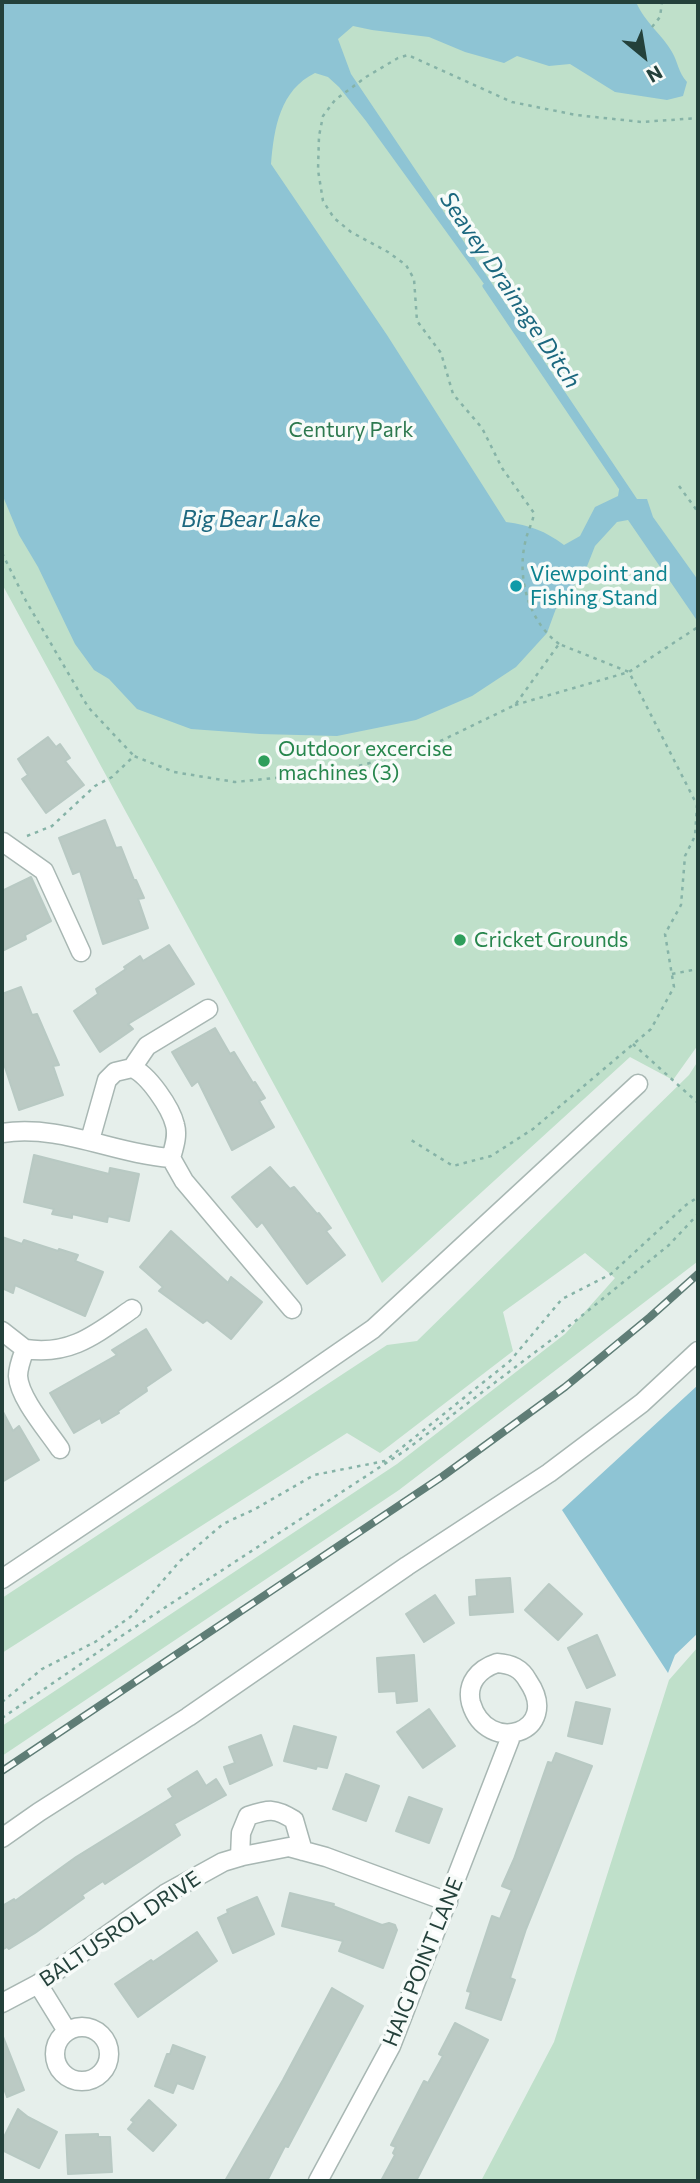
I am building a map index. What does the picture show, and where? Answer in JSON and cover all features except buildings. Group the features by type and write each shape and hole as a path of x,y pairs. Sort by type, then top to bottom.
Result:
{"street":[{"path":"3,844 44,871 80,952"},
{"path":"132,1068 147,1046 208,1009"},
{"path":"90,1140 107,1080 115,1072 132,1068 145,1075 175,1125 176,1142 171,1158 184,1181 292,1309"},
{"path":"2,1579 373,1329 638,1084"},
{"path":"2,1133 38,1131 90,1140 150,1156 171,1158"},
{"path":"2,1331 25,1349 45,1352 72,1347 132,1309"},
{"path":"25,1349 18,1382 23,1394 60,1449"},
{"path":"2,1838 188,1717 327,1620 549,1473 642,1403 698,1351"},
{"name":"HAIG POINT LANE","path":"318,2181 391,2046 510,1739 509,1734"},
{"path":"240,1857 243,1826 248,1816 264,1811 279,1811 294,1820 303,1851"},
{"name":"BALTUSROL DRIVE","path":"2,2003 38,1984 165,1894 223,1862 240,1857 289,1847 375,1873 448,1902"},
{"path":"38,1984 67,2031"}],"path":[{"path":"652,27 660,17 662,2"},
{"path":"411,1140 453,1166 491,1156 533,1129 651,1029 674,987 665,934 681,905 685,856 695,836 698,805 629,672 559,644 537,620 528,603 524,580 524,548 534,513 502,468 482,428 453,394 442,353 417,321 414,279 406,265 351,232 334,218 323,201 318,170 319,136 323,116 335,100 366,77 408,55 512,102 576,115 642,122 698,118"},
{"path":"679,486 698,512"},
{"path":"2,553 26,601 88,707 135,756 174,772 235,782 335,772 424,749 515,705 629,672 698,628"},
{"path":"515,705 559,644"},
{"path":"3,844 37,834 52,826 95,786 112,777 135,756"},
{"path":"672,974 698,968"},
{"path":"633,1044 698,1103"},
{"path":"2,1702 42,1669 95,1642 133,1615 180,1561 223,1524 314,1475 386,1461 510,1361 562,1299 611,1274 686,1205 698,1198"},
{"path":"2,1718 123,1635 406,1450 563,1331 669,1245 698,1214"}],"green space":[{"name":"Century Park","path":"2,2 698,2 698,1045 673,1080 630,1057 382,1283 2,584"},
{"path":"698,1061 697,1262 399,1490 2,1756 2,1726 397,1464 565,1334 615,1278 585,1253 503,1312 513,1351 380,1453 347,1433 2,1653 2,1598 387,1345 417,1341 689,1075"},
{"path":"698,1647 698,2181 481,2181 554,2042 669,1680"}],"water":[{"name":"Big Bear Lake","path":"2,2 636,2 668,45 687,82 683,96 667,100 615,92 570,64 549,66 517,56 504,63 465,52 429,37 353,26 338,39 351,74 637,499 647,499 653,517 698,580 698,622 628,520 617,522 595,546 584,574 558,603 547,633 516,667 472,696 416,720 337,736 191,729 137,709 109,679 94,670 75,644 38,567 19,535 2,494","holes":["315,73 328,77 366,121 508,317 620,484 618,496 595,507 580,536 564,545 537,529 506,522 387,335 271,164 277,124 286,100 303,80"]},
{"path":"698,1385 698,1633 675,1655 668,1673 562,1510"}],"waterway":[{"name":"Seavey Drainage Ditch","path":"485,286 622,489"}],"railway":[{"path":"2,1771 443,1476 565,1387 698,1274"}],"place":[{"name":"Viewpoint and Fishing Stand","path":"516,586"},
{"name":"Outdoor excercise machines (3)","path":"264,761"},
{"name":"Cricket Grounds","path":"460,940"}]}
